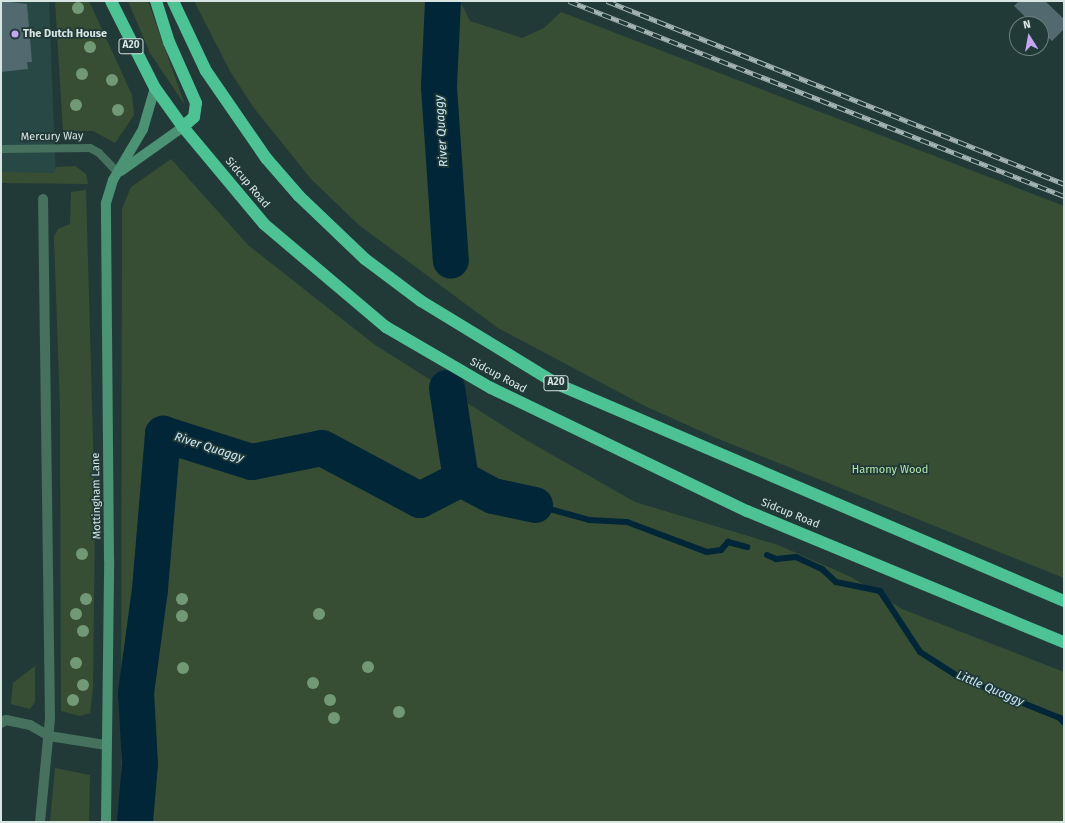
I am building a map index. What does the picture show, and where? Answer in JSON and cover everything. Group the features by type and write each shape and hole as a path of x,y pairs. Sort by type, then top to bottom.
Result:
{"highway":[{"name":"Sidcup Road","path":"111,1 155,88 183,127 264,224 386,327 491,388 747,510 1064,642"},
{"path":"156,1 169,42 196,103 194,117 183,127"},
{"name":"Sidcup Road","path":"173,1 215,85 266,158 299,196 365,259 421,301 557,384 1064,601"}],"street":[{"name":"Mottingham Lane","path":"106,822 109,560 105,221 108,190 143,129 155,88"},
{"name":"Mottingham Lane","path":"118,173 183,127"},
{"path":"40,822 49,736 43,199"},
{"path":"1,722 6,720 30,725 49,736 106,745"}],"lane":[{"name":"Mercury Way","path":"1,150 90,148 99,153 118,173"}],"shaded area":[{"path":"1,1 49,1 56,182 1,183"}],"green space":[{"path":"55,1 89,1 132,95 134,115 115,143 93,131 63,131"},
{"path":"128,1 148,1 185,105 150,53"},
{"name":"Harmony Wood","path":"194,1 460,1 470,21 522,38 544,28 561,12 1064,206 1064,578 714,437 645,406 498,328 359,225 311,179 254,108 230,71"},
{"path":"171,159 248,245 375,345 526,440 635,502 778,545 851,577 902,609 1064,672 1064,822 121,822 122,209 131,187"},
{"path":"75,166 86,174 88,184 1,183 1,172 54,173 56,167"},
{"path":"86,190 95,513 93,688 90,713 80,716 61,711 60,409 54,236 58,229 70,224 71,192"},
{"path":"35,666 35,702 30,709 11,704 13,683"},
{"path":"55,768 90,775 89,822 50,822"}],"building":[{"name":"The Dutch House","path":"1,1 27,4 32,62 27,62 28,69 1,72"},
{"path":"1019,1 1045,1 1064,19 1064,29 1052,41 1049,38 1049,16 1025,16 1014,6"}],"waterway":[{"name":"River Quaggy","path":"443,1 439,87 451,261"},
{"name":"River Quaggy","path":"447,388 461,479"},
{"name":"River Quaggy","path":"135,822 140,764 136,693 150,589 163,434 252,462 322,448 420,500 461,479"},
{"path":"461,479 493,496 535,505"},
{"path":"535,505 589,520 627,522 707,552 721,550 728,542 747,547"},
{"name":"Little Quaggy","path":"767,555 776,559 796,557 822,569 836,582 880,591 920,652 959,677 1060,718 1064,723"}],"railway":[{"path":"569,1 1064,196"},
{"path":"607,1 1064,184"}],"place":[{"name":"The Dutch House","path":"15,34"}]}
